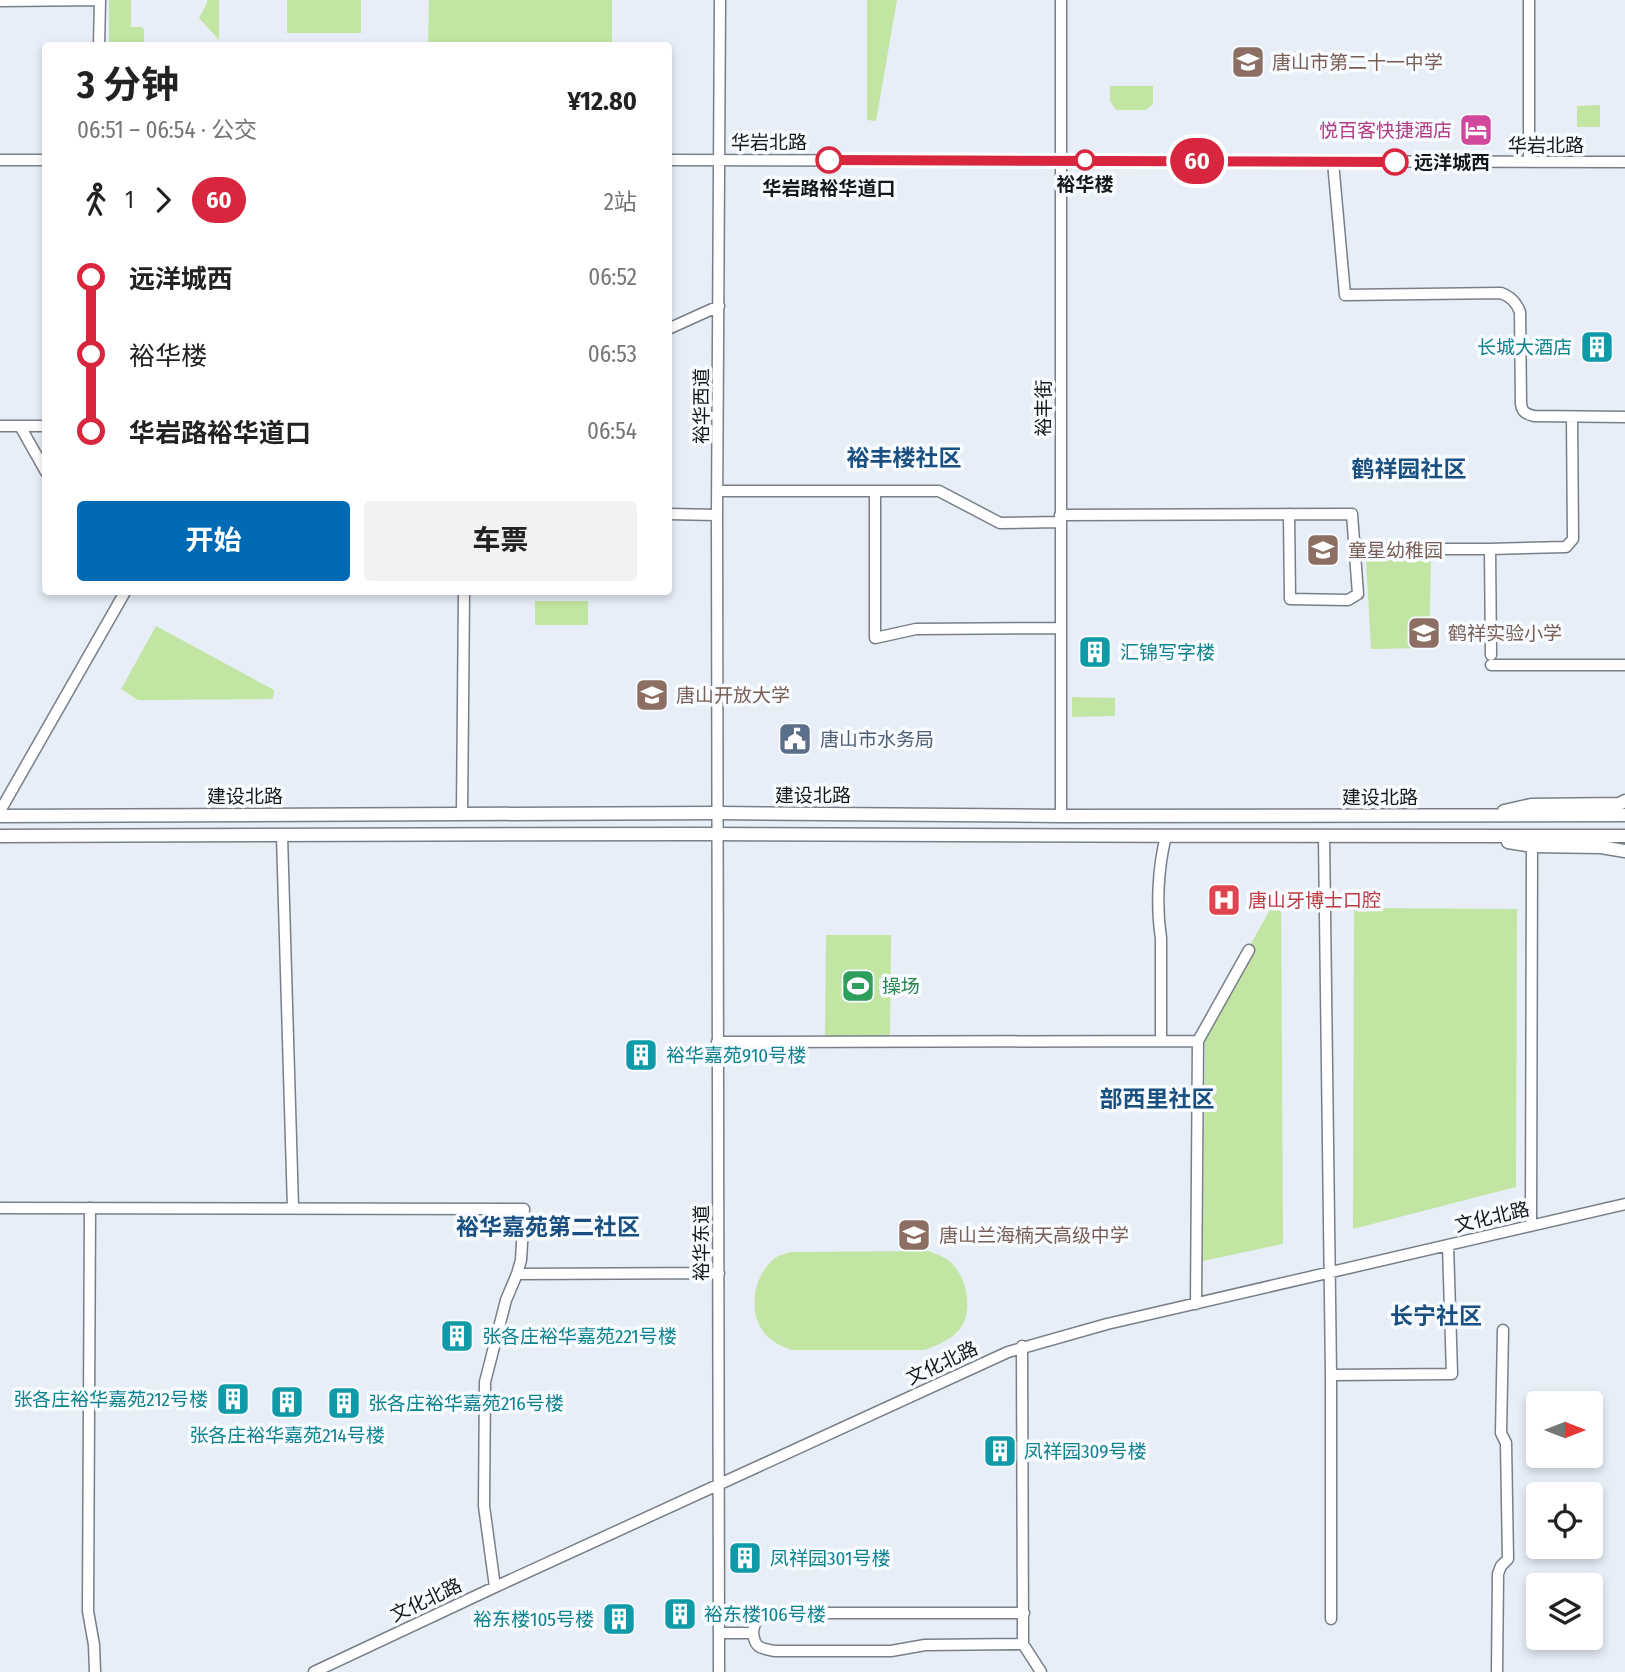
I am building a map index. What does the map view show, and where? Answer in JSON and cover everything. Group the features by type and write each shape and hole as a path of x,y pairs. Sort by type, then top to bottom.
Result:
{"main road":[{"path":"1480,816 1531,805 1619,804 1625,801"},
{"name":"建设北路","path":"0,813 1625,815"},
{"name":"建设北路","path":"0,836 1625,836"},
{"path":"1480,837 1532,846 1625,850"}],"street":[{"path":"0,2 100,0 99,42"},
{"name":"裕华西道","path":"718,813 720,0"},
{"name":"裕丰街","path":"1061,0 1061,816"},
{"path":"1529,0 1529,162"},
{"path":"0,160 42,160"},
{"name":"华岩北路","path":"672,160 1625,162"},
{"path":"1333,162 1345,295 1501,293 1510,297 1520,312 1521,404 1527,415 1625,416"},
{"path":"672,327 719,306"},
{"path":"1366,549 1566,547 1573,539 1572,417"},
{"path":"0,426 42,426"},
{"path":"20,426 42,465"},
{"path":"718,491 939,491 1000,523 1060,518 1289,514 1352,514 1358,594 1348,600 1290,598 1289,514"},
{"path":"875,491 875,638 916,629 1060,628"},
{"path":"672,514 717,515"},
{"path":"1490,549 1491,660 1625,665"},
{"path":"0,813 119,595"},
{"path":"462,814 464,595"},
{"name":"裕华东道","path":"718,813 719,1672"},
{"path":"1161,1041 1160,858 1166,835"},
{"path":"282,836 293,1209"},
{"path":"1324,837 1331,1375 1331,1619"},
{"path":"1531,1226 1532,846"},
{"path":"1196,1304 1198,1041 1249,950"},
{"path":"717,1042 1198,1041"},
{"name":"文化北路","path":"314,1672 334,1668 495,1587 1022,1346 1625,1204"},
{"path":"0,1209 524,1209 521,1260 502,1312 485,1382 484,1506 495,1587"},
{"path":"90,1209 88,1611 95,1672"},
{"path":"1331,1375 1452,1374 1448,1245"},
{"path":"517,1274 719,1273"},
{"path":"1497,1672 1498,1574 1508,1559 1506,1443 1501,1433 1503,1330"},
{"path":"1022,1346 1024,1644 1041,1672"},
{"path":"1024,1613 769,1613 760,1616 754,1624 753,1633 754,1642 760,1648 774,1651 891,1651 925,1645 1024,1644"},
{"path":"719,1633 753,1633"}],"green space":[{"path":"109,0 131,0 131,27 144,29 144,42 109,42"},
{"path":"207,0 219,0 219,40 199,18"},
{"path":"287,0 361,0 361,33 287,33"},
{"path":"429,0 612,0 612,42 428,42"},
{"path":"867,0 897,0 876,121 867,120"},
{"path":"1110,86 1153,86 1153,104 1146,110 1116,110 1110,101"},
{"path":"1600,105 1600,127 1577,127 1577,106"},
{"path":"1431,559 1429,648 1371,649 1366,560"},
{"path":"535,601 588,601 588,625 535,625"},
{"path":"156,626 274,690 273,699 138,700 121,689"},
{"path":"1072,697 1115,698 1115,716 1072,717"},
{"path":"1281,890 1283,1244 1203,1261 1205,1033"},
{"path":"1354,908 1517,909 1516,1187 1353,1229"},
{"name":"操场","path":"826,935 891,935 890,1036 825,1036"},
{"path":"929,1251 945,1258 955,1267 967,1294 967,1305 963,1323 958,1331 947,1340 925,1350 792,1350 770,1339 757,1320 754,1301 758,1282 768,1265 780,1255 790,1252"}],"bus line":[{"name":"60","path":"829,160 1395,162"}],"place":[{"name":"唐山市第二十一中学","path":"1248,62"},
{"name":"悦百客快捷酒店","path":"1476,130"},
{"name":"华岩路裕华道口","path":"829,160"},
{"name":"裕华楼","path":"1085,160"},
{"name":"远洋城西","path":"1395,162"},
{"name":"长城大酒店","path":"1597,347"},
{"name":"童星幼稚园","path":"1323,550"},
{"name":"鹤祥实验小学","path":"1424,633"},
{"name":"汇锦写字楼","path":"1095,652"},
{"name":"唐山开放大学","path":"652,695"},
{"name":"唐山市水务局","path":"795,739"},
{"name":"唐山牙博士口腔","path":"1224,900"},
{"name":"操场","path":"858,986"},
{"name":"裕华嘉苑910号楼","path":"641,1055"},
{"name":"唐山兰海楠天高级中学","path":"914,1235"},
{"name":"张各庄裕华嘉苑221号楼","path":"457,1336"},
{"name":"张各庄裕华嘉苑212号楼","path":"233,1399"},
{"name":"张各庄裕华嘉苑214号楼","path":"287,1402"},
{"name":"张各庄裕华嘉苑216号楼","path":"344,1403"},
{"name":"凤祥园309号楼","path":"1000,1451"},
{"name":"凤祥园301号楼","path":"745,1558"},
{"name":"裕东楼106号楼","path":"680,1614"},
{"name":"裕东楼105号楼","path":"619,1619"}],"district":[{"name":"裕丰楼社区","path":"904,458"},
{"name":"鹤祥园社区","path":"1409,469"},
{"name":"部西里社区","path":"1157,1099"},
{"name":"裕华嘉苑第二社区","path":"548,1227"},
{"name":"长宁社区","path":"1436,1316"}]}
